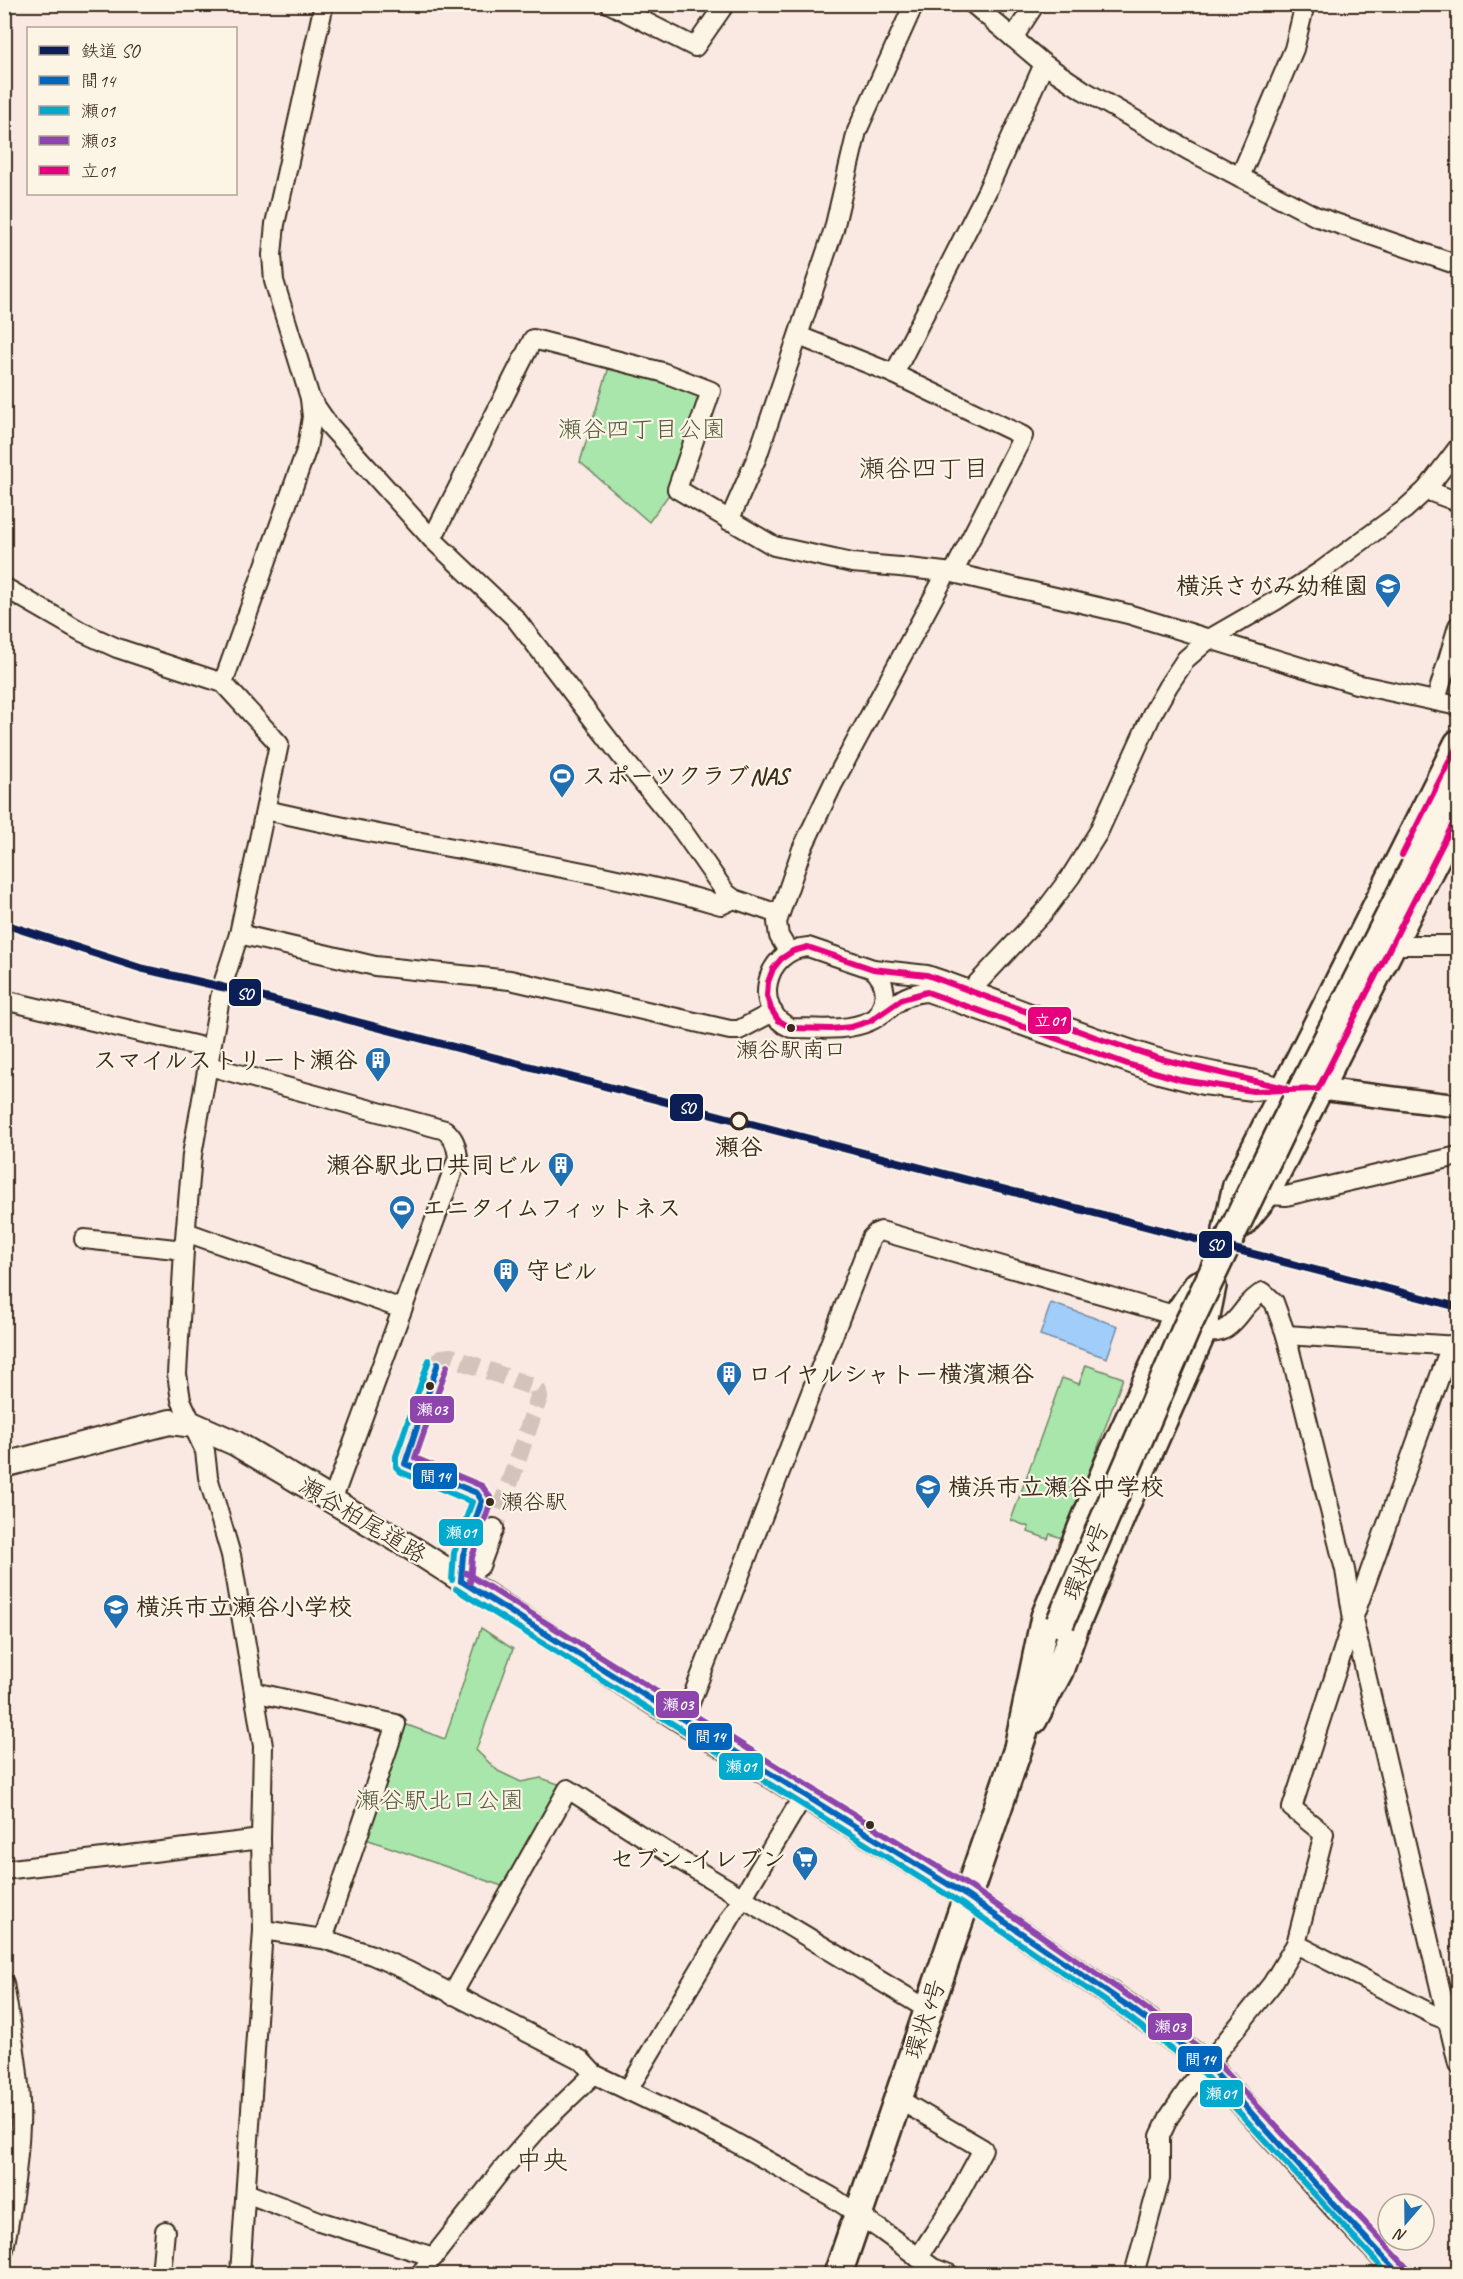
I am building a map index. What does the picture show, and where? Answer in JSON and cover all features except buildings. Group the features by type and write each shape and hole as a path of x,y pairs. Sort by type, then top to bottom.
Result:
{"main road":[{"path":"1018,1748 1059,1671 1125,1506 1203,1330 1238,1185 1458,744"},
{"name":"環状4号","path":"838,2274 1060,1623 1186,1329 1281,1131 1458,781"},
{"path":"1018,1748 1046,1617 1110,1463 1177,1316 1221,1250 1265,1196 1458,814"},
{"path":"1348,963 1375,977"},
{"name":"瀬谷柏尾道路","path":"4,1465 170,1422 194,1425 235,1443 967,1896 1128,2006 1207,2064 1400,2274"}],"street":[{"path":"223,683 307,448 312,417 310,398 274,281 272,255 275,224 324,4"},
{"path":"610,4 695,47 725,4"},
{"path":"729,521 758,457 799,336 834,229 857,131 914,4"},
{"path":"973,4 1044,64 1083,90 1240,177 1315,216 1458,265"},
{"path":"1013,38 1035,4"},
{"path":"1240,177 1294,49 1302,6"},
{"path":"894,374 987,190 1044,64"},
{"path":"788,951 777,930 778,914 802,849 833,784 1023,436 894,374 799,336"},
{"path":"432,539 532,339 662,372 711,391 676,489 774,546 852,563 949,574 1128,614 1356,684 1458,706"},
{"path":"310,398 328,424 432,539 515,618 625,761 682,830 726,893 734,899 778,914"},
{"path":"971,990 1044,912 1071,876 1098,834 1152,714 1186,659 1209,639 1321,571 1404,510 1426,490 1458,448"},
{"path":"1426,490 1458,502"},
{"path":"4,587 82,632 117,648 223,683 279,744 239,934 222,987 192,1155 177,1374 181,1400 205,1451 208,1477 231,1555 263,1746 262,1930 240,2274"},
{"path":"1436,700 1458,626"},
{"path":"266,810 401,838 617,878 668,889 721,905 734,899"},
{"path":"239,934 375,966 510,980 730,1030 740,1030 773,1012"},
{"path":"1391,945 1458,945"},
{"path":"1285,1088 1161,1059 927,975 873,969 808,947 788,951 781,957 769,976 766,990 773,1012 785,1026 791,1028 846,1027 870,1021 906,995 927,992 1159,1074 1203,1085 1253,1091 1285,1088 1318,1089 1458,1106"},
{"path":"873,969 883,981 885,989 885,999 878,1017"},
{"path":"4,1000 210,1057 445,1130 454,1138 458,1156 332,1501"},
{"path":"1238,1185 1265,1196 1286,1196 1458,1156"},
{"path":"683,1721 871,1238 876,1233 881,1232 1177,1316 1203,1330 1216,1333 1227,1330 1252,1298 1263,1292 1274,1302 1286,1335 1342,1560 1353,1619 1453,2023 1458,2064"},
{"path":"84,1239 185,1241 402,1309"},
{"path":"1134,2274 1161,2179 1160,2136 1169,2117 1207,2064 1272,1984 1296,1944 1324,1834 1292,1808 1353,1619 1455,1346 1286,1335"},
{"path":"461,1581 463,1555 476,1522"},
{"path":"461,1581 480,1566 494,1528"},
{"path":"254,1692 396,1724 323,1939"},
{"path":"452,1995 568,1789 742,1898 927,2009"},
{"path":"628,2090 803,1796"},
{"path":"4,1870 261,1839"},
{"path":"262,1930 323,1939 372,1955 408,1971 581,2060 594,2074 728,2138 858,2214 933,2268 949,2274"},
{"path":"1296,1944 1453,2023"},
{"path":"4,1983 18,2084 12,2124 11,2214 4,2249"},
{"path":"420,2274 508,2163 544,2122 594,2074"},
{"path":"898,2099 983,2149 956,2199 918,2258"},
{"path":"246,2193 319,2221 434,2257"},
{"path":"161,2274 165,2231"}],"green space":[{"name":"瀬谷四丁目公園","path":"609,367 653,377 706,396 670,493 649,522 580,462"},
{"path":"1086,1365 1123,1378 1065,1539 1050,1534 1048,1539 1028,1532 1029,1527 1011,1520 1062,1378 1079,1384"},
{"name":"瀬谷駅北口公園","path":"481,1628 513,1649 476,1750 498,1771 521,1782 541,1778 564,1786 502,1886 363,1838 402,1723 445,1739"}],"water":[{"path":"1051,1303 1118,1326 1107,1358 1040,1335"}],"tunnel":[{"path":"476,1522 482,1501 477,1493 405,1464 438,1363 442,1358 451,1357 533,1387 538,1391 539,1397 494,1528"}],"rail line":[{"name":"SO","path":"4,924 140,968 222,987 1458,1307"}],"transit line":[{"name":"立01","path":"1402,855 1458,744"},
{"name":"立01","path":"1285,1088 1161,1059 927,975 873,969 808,947 793,951 781,959 773,969 768,982 767,996 771,1009 778,1020 791,1028 851,1027 870,1021 902,999 927,992 1130,1065 1182,1080 1253,1091 1318,1089 1458,814"},
{"name":"瀬01","path":"429,1360 396,1456 396,1467 401,1472 472,1502 454,1553 452,1580"},
{"name":"間14","path":"438,1363 405,1464 477,1493 482,1501 463,1555 461,1581"},
{"name":"瀬03","path":"447,1366 415,1458 482,1486 490,1497 490,1504 472,1557 470,1582"},
{"name":"瀬03","path":"466,1573 972,1888 1133,1999 1212,2057 1407,2268"},
{"name":"間14","path":"461,1581 967,1896 1128,2006 1207,2064 1400,2274"},
{"name":"瀬01","path":"456,1589 962,1904 1123,2013 1201,2071 1388,2274"}],"place":[{"name":"横浜さがみ幼稚園","path":"1388,609"},
{"name":"スポーツクラブNAS","path":"562,799"},
{"name":"瀬谷駅南口","path":"791,1028"},
{"name":"スマイルストリート瀬谷","path":"378,1083"},
{"name":"瀬谷","path":"739,1121"},
{"name":"瀬谷駅北口共同ビル","path":"561,1188"},
{"name":"エニタイムフィットネス","path":"402,1231"},
{"name":"守ビル","path":"506,1294"},
{"name":"ロイヤルシャトー横濱瀬谷","path":"729,1397"},
{"name":"瀬谷駅","path":"490,1502"},
{"name":"横浜市立瀬谷中学校","path":"928,1510"},
{"name":"横浜市立瀬谷小学校","path":"116,1630"},
{"name":"セブン-イレブン","path":"805,1882"}],"district":[{"name":"瀬谷四丁目","path":"924,468"},
{"name":"中央","path":"542,2160"}]}
